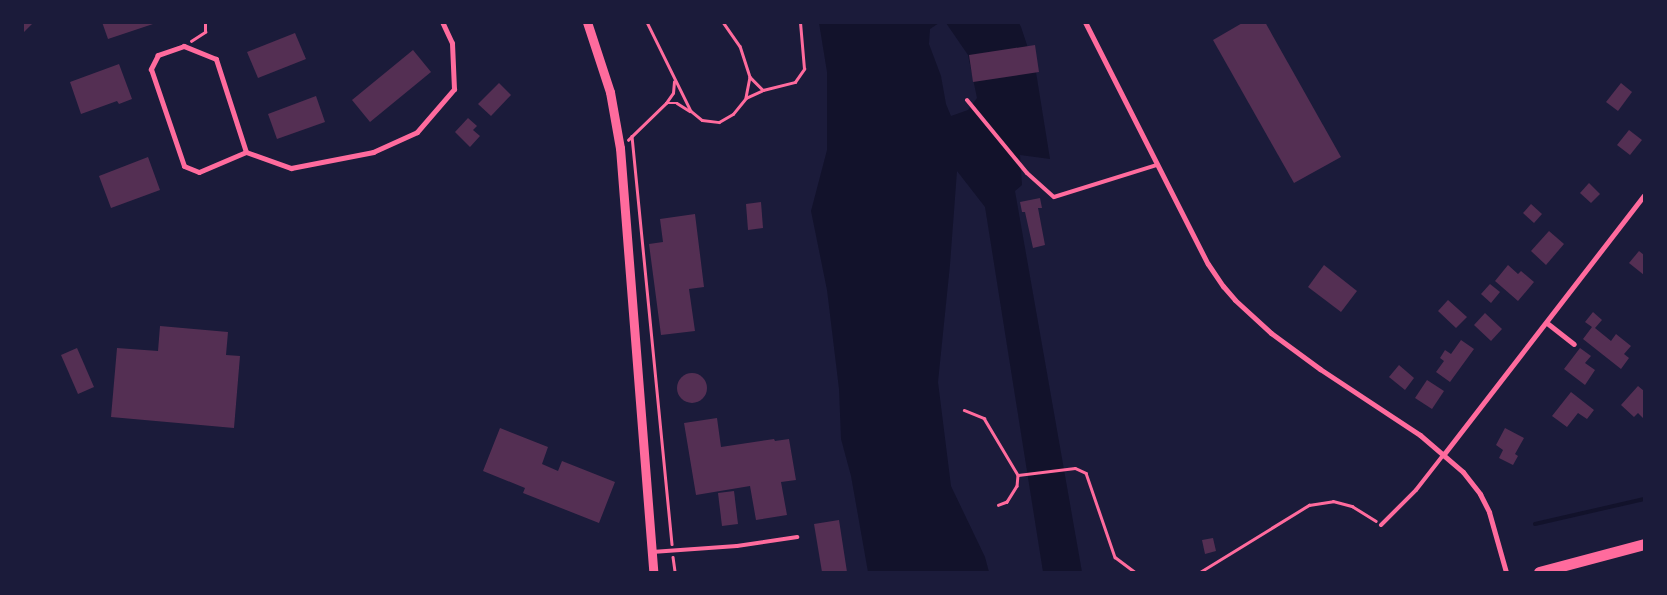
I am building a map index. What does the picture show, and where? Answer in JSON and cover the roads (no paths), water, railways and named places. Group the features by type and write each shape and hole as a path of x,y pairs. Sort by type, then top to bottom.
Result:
{"main road":[{"path":"1539,572 1644,544"}],"street":[{"path":"246,152 216,59 184,46 158,55 151,69 184,166 199,172 246,152 291,168 373,152 417,132 454,89 452,43 442,22"},
{"path":"587,22 610,92 620,148 653,572"},
{"path":"1086,22 1208,264 1235,300 1271,333 1320,369 1420,435 1463,472 1480,494 1490,512 1506,572"},
{"path":"1444,454 1644,195"},
{"path":"1546,323 1574,344"}],"lane":[{"path":"967,100 1027,173 1054,197 1157,165"},
{"path":"1382,525 1416,490 1444,454"},
{"path":"652,552 737,546 797,538"}],"waterway":[{"path":"1535,524 1644,499"}]}
